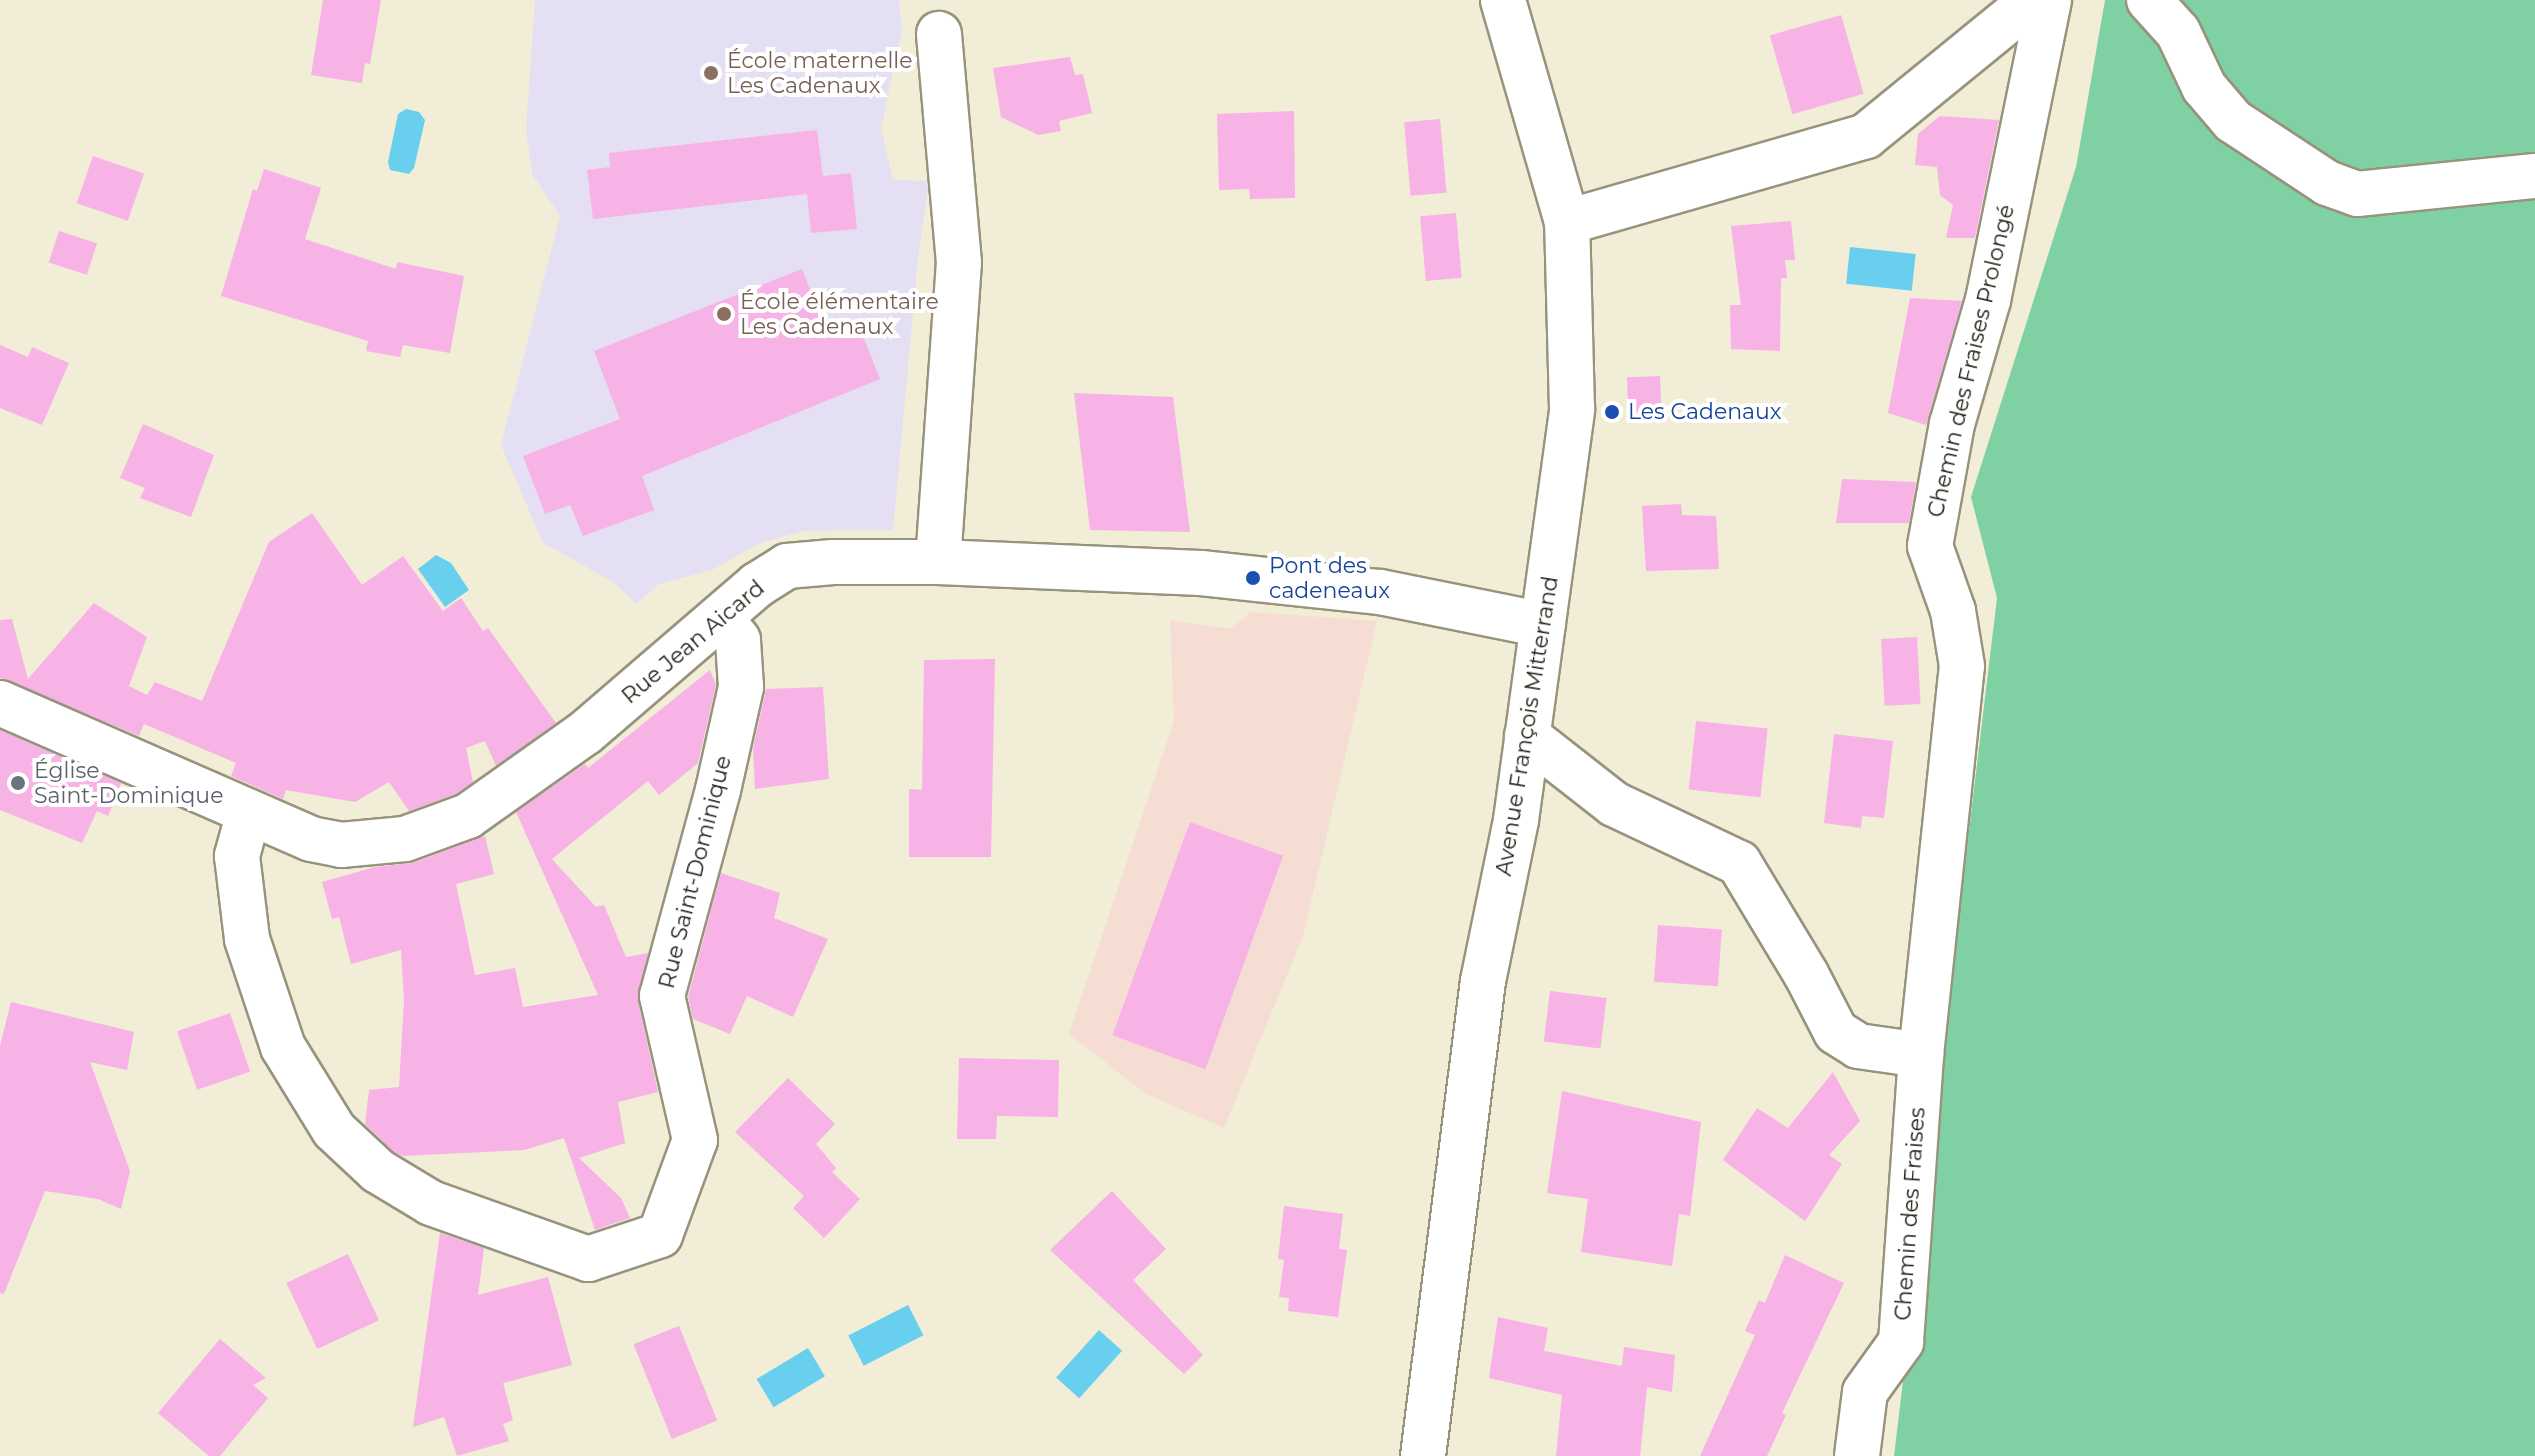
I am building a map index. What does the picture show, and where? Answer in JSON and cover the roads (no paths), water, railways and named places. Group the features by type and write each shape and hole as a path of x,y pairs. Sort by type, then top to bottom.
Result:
{"street":[{"name":"Avenue François Mitterrand","path":"1423,1456 1483,981 1516,820 1572,409 1567,222 1503,0"},
{"path":"1567,222 1866,136 2033,0"},
{"name":"Chemin des Fraises Prolongé","path":"1921,1055 1962,666 1953,611 1930,546 1952,424 1988,300 2049,0"},
{"path":"2149,0 2178,32 2204,87 2233,121 2327,183 2357,194 2535,176"},
{"path":"938,562 959,263 939,34"},
{"name":"Rue Jean Aicard","path":"0,703 311,839 341,845 405,839 468,816 585,733 757,585 787,566 833,562 938,562 1240,577 1380,592 1543,625"},
{"name":"Rue Saint-Dominique","path":"249,812 237,856 247,939 283,1047 334,1130 378,1171 431,1203 588,1259 660,1235 695,1140 662,996 718,790 741,687 738,640 721,618"},
{"path":"1527,736 1614,804 1739,863 1806,974 1836,1032 1858,1046 1921,1055"},
{"name":"Chemin des Fraises","path":"1857,1456 1865,1392 1901,1342 1921,1055"}],"water":[{"path":"406,109 419,112 425,120 414,168 409,174 390,170 388,162 398,114"},
{"path":"1850,247 1916,254 1912,291 1846,284"},
{"path":"436,555 451,563 469,590 445,607 418,569"},
{"path":"908,1305 923,1335 864,1366 848,1335"},
{"path":"1099,1330 1122,1351 1079,1398 1056,1378"},
{"path":"808,1348 825,1376 774,1407 757,1379"}],"place":[{"name":"École maternelle Les Cadenaux","path":"711,73"},
{"name":"École élémentaire Les Cadenaux","path":"724,314"},
{"name":"Les Cadenaux","path":"1612,412"},
{"name":"Pont des cadeneaux","path":"1253,578"},
{"name":"Église Saint-Dominique","path":"18,783"}]}
